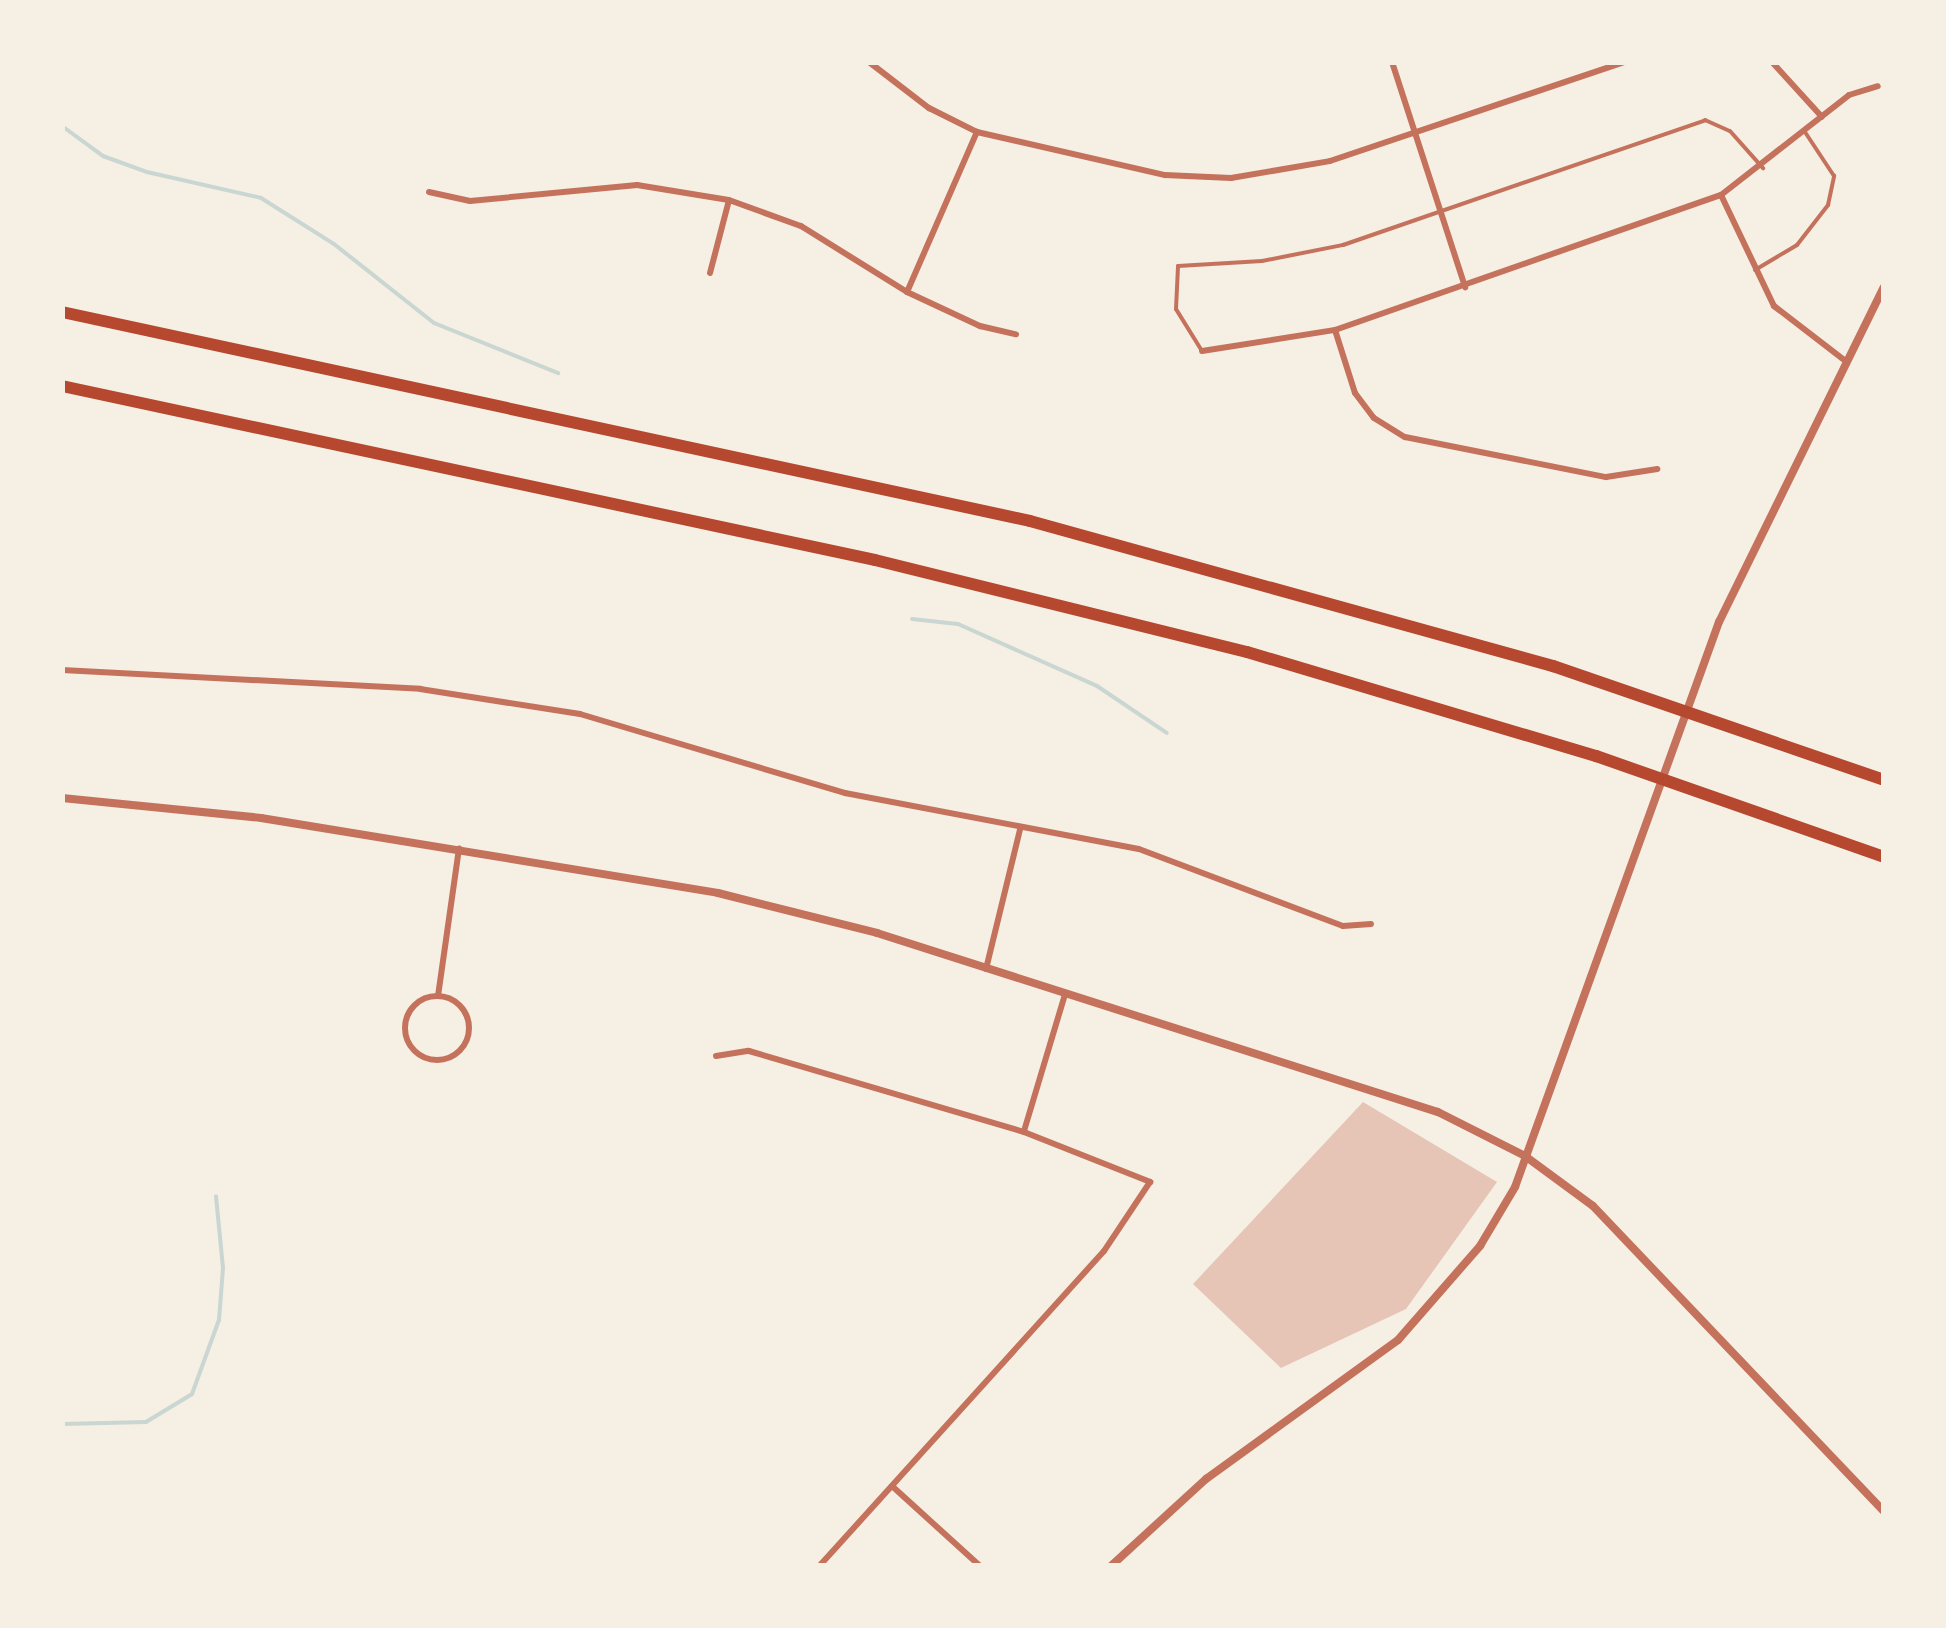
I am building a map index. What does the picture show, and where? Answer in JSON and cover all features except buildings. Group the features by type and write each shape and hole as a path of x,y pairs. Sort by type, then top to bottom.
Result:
{"highway":[{"path":"62,312 1049,526 1553,666 1884,780"},
{"path":"62,386 875,560 1229,647 1596,756 1884,857"}],"street":[{"path":"869,62 929,108 977,132 1166,174 1231,178 1296,169 1416,134 1625,62"},
{"path":"1392,62 1465,286"},
{"path":"1772,62 1822,117"},
{"path":"1202,350 1336,330 1721,195 1763,168 1849,95 1878,86"},
{"path":"907,292 977,132"},
{"path":"429,192 470,202 637,185 730,200 817,234 907,292 980,326 1016,334"},
{"path":"1721,195 1755,270 1788,322 1844,360"},
{"path":"710,273 730,200"},
{"path":"1112,1566 1193,1490 1428,1313 1480,1246 1525,1156 1701,668 1844,360 1884,286"},
{"path":"1336,330 1355,393 1374,418 1405,437 1606,477 1657,470"},
{"path":"62,670 492,698 626,726 844,793 1156,854 1344,926 1371,924"},
{"path":"62,798 460,847 718,893 877,933 1438,1112 1525,1156 1593,1206 1884,1512"},
{"path":"986,970 1020,829"},
{"path":"438,996 460,847"},
{"path":"1024,1132 1065,994"},
{"path":"438,996 465,1013 468,1034 457,1052 437,1060 417,1053 405,1027 419,1002 438,996"},
{"path":"716,1056 748,1051 1024,1132 1150,1182 1104,1251 820,1566"},
{"path":"892,1486 980,1566"}],"lane":[{"path":"1202,350 1176,309 1178,266 1290,257 1441,213 1705,120 1730,130 1763,168"},
{"path":"1755,270 1797,245 1828,205 1834,176 1804,132"}],"waterway":[{"path":"62,126 103,156 147,172 261,198 334,244 434,323 558,373"},
{"path":"912,619 958,624 1097,686 1167,733"},
{"path":"62,1424 146,1422 192,1394 219,1320 223,1268 216,1196"}]}
